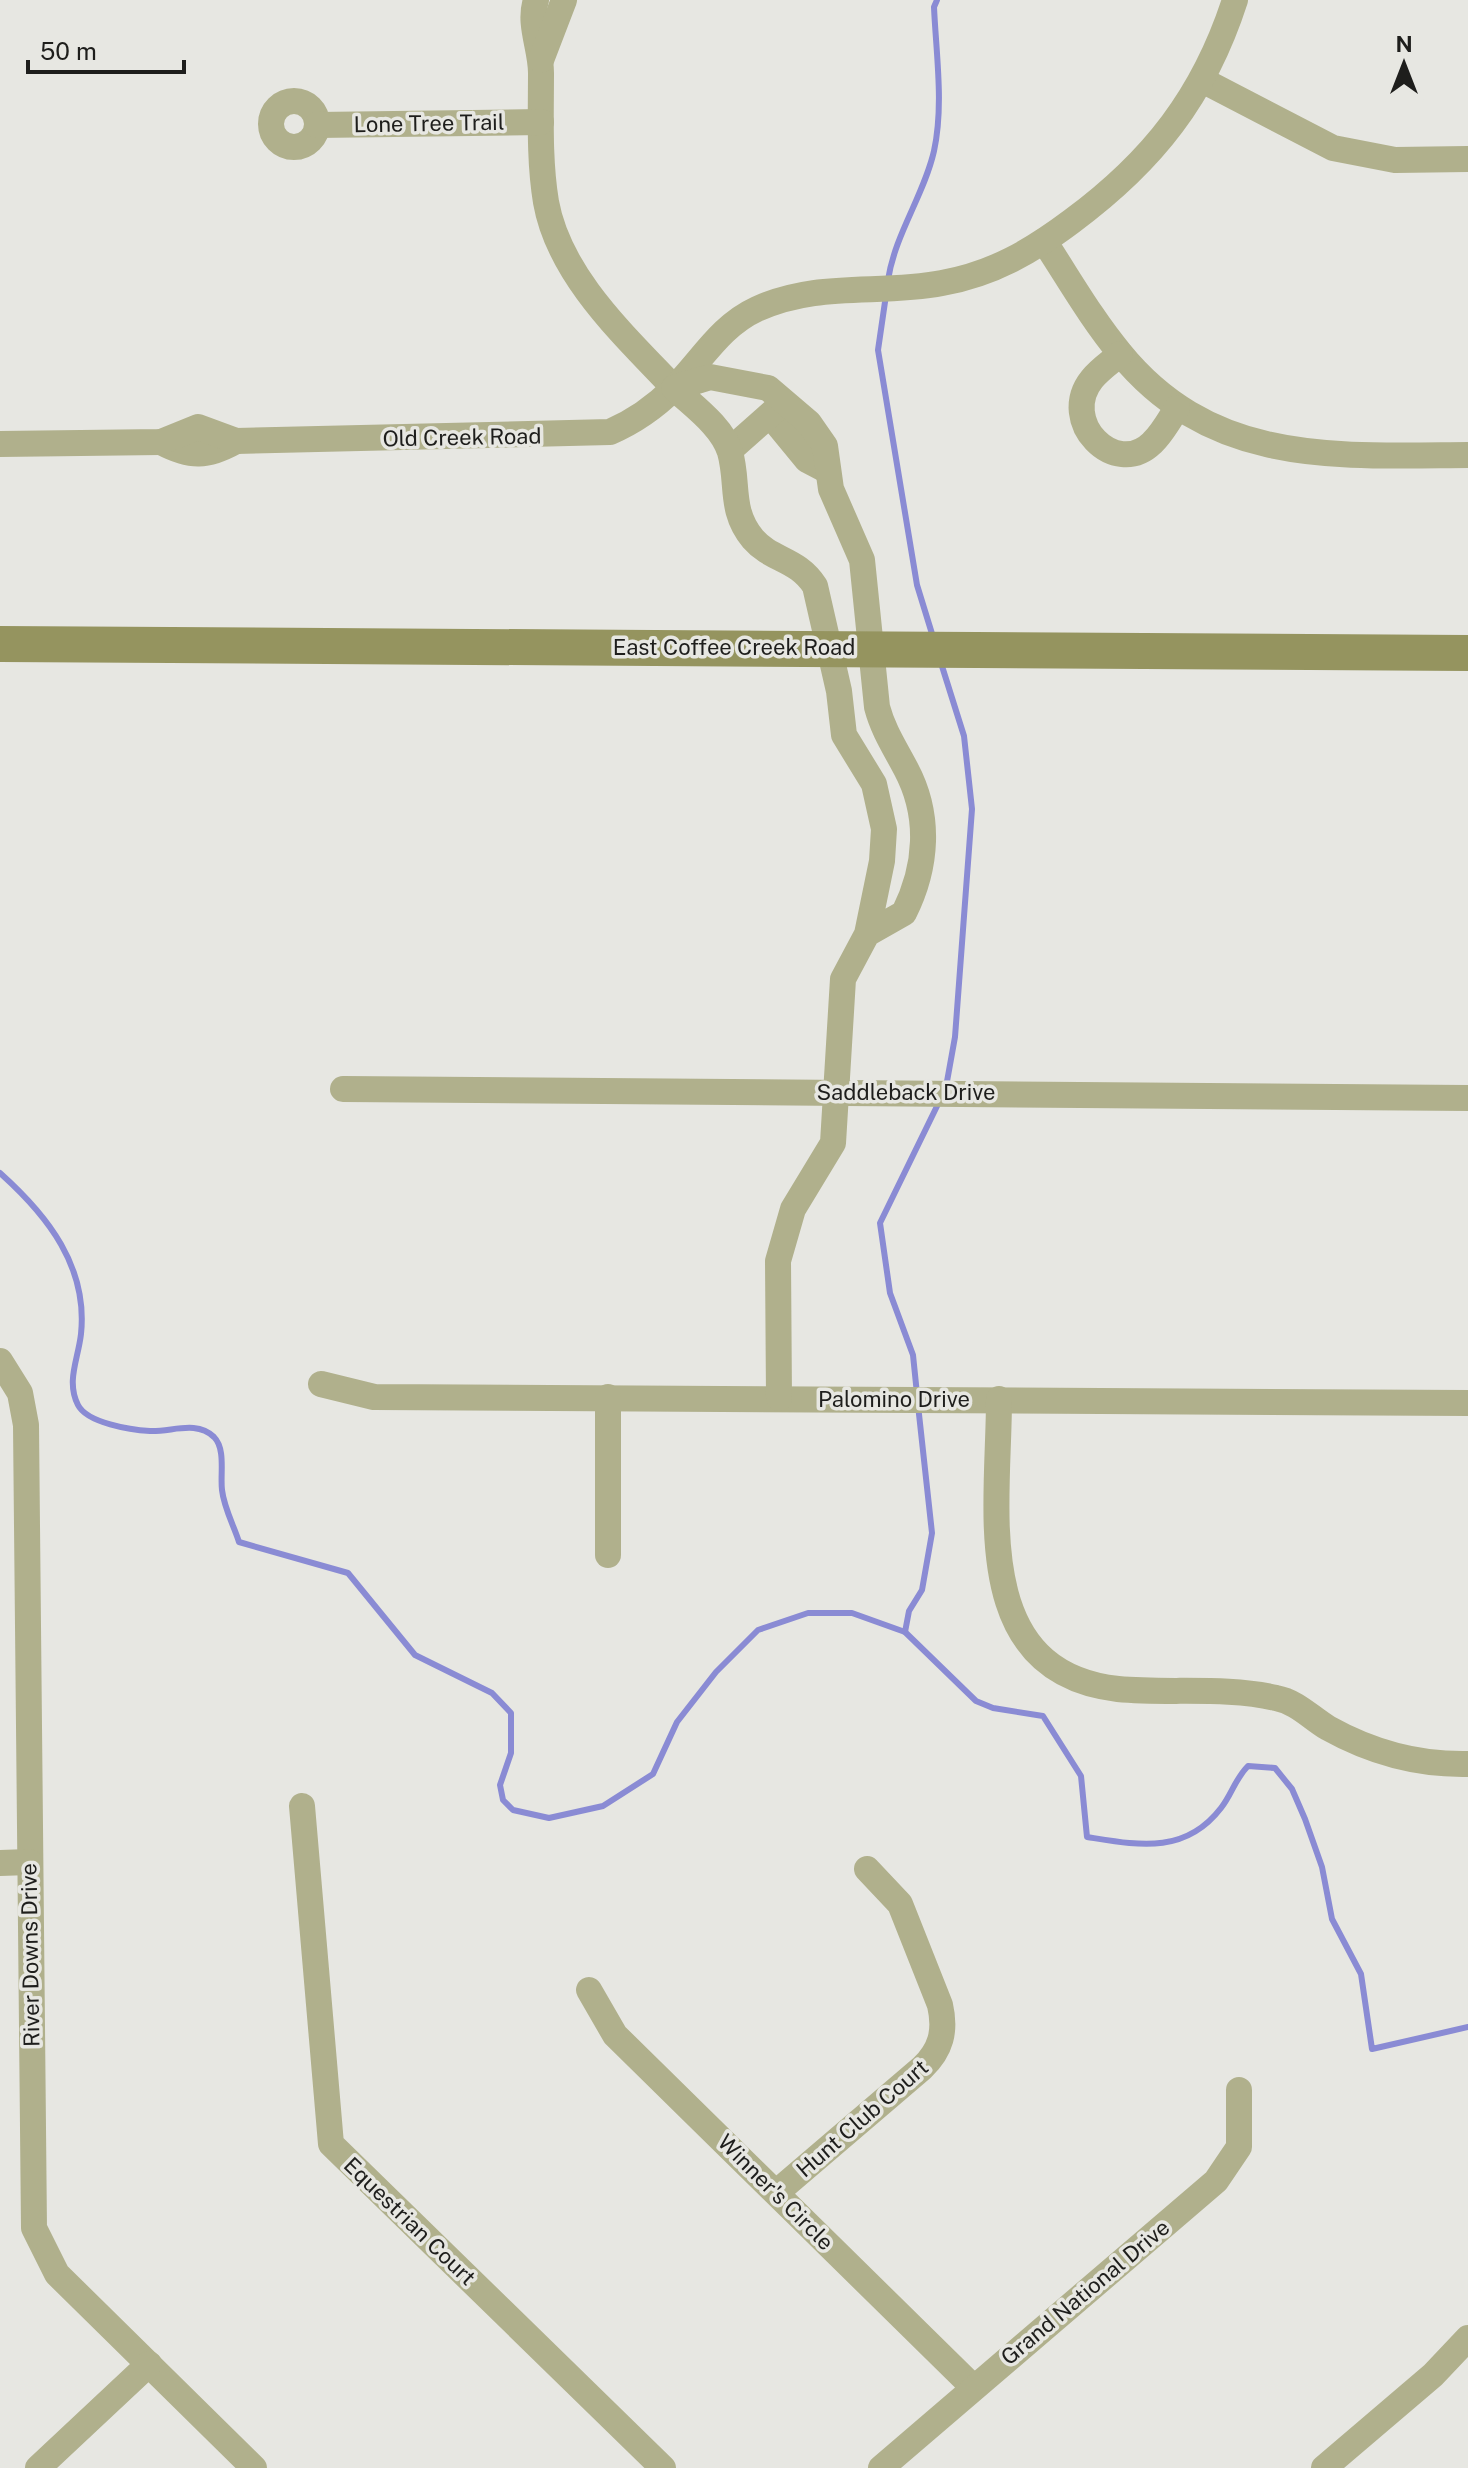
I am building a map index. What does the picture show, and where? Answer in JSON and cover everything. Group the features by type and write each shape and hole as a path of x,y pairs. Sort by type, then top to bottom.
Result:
{"street":[{"path":"536,0 533,25 541,60 541,122 547,205 569,262 591,295 674,388 722,434 730,450 734,501 754,540 767,551 806,571 815,586 839,691 844,735 874,784 884,829 882,861 867,934 843,979 833,1143 793,1209 778,1261 779,1398"},
{"path":"541,60 564,0"},
{"path":"674,388 709,345 737,319 781,299 838,288 912,287 945,283 1003,265 1044,241 1127,178 1179,116 1202,80 1235,0"},
{"path":"1202,80 1333,148 1395,160 1468,159"},
{"name":"Lone Tree Trail","path":"317,125 541,122"},
{"path":"1044,241 1120,354 1177,408 1231,434 1284,450 1341,456 1468,455"},
{"path":"1120,354 1092,379 1084,393 1081,410 1091,438 1102,448 1117,453 1135,452 1151,445 1177,408"},
{"path":"674,388 710,377 768,388 777,408 809,423 825,446 840,515 862,560 869,648 879,718 921,805 924,838 921,869 904,913 867,934"},
{"name":"Old Creek Road","path":"0,444 161,442 197,456 215,452 236,441 610,432 635,419 674,388"},
{"path":"730,450 777,408"},
{"name":"East Coffee Creek Road","path":"0,644 1468,653"},
{"name":"Saddleback Drive","path":"343,1089 1468,1098"},
{"name":"River Downs Drive","path":"0,1361 20,1393 26,1425 34,2228 57,2274 254,2468"},
{"name":"Palomino Drive","path":"321,1384 374,1397 1468,1403"},
{"path":"608,1397 608,1555"},
{"path":"999,1399 1001,1580 1022,1637 1046,1663 1088,1683 1117,1689 1280,1698 1366,1746 1423,1762 1468,1764"},
{"name":"Equestrian Court","path":"302,1806 331,2144 663,2468"},
{"path":"0,1863 29,1862"},
{"name":"Hunt Club Court","path":"777,2192 922,2068 940,2044 943,2023 940,2005 900,1904 867,1869"},
{"name":"Winner's Circle","path":"589,1990 615,2035 973,2387"},
{"name":"Grand National Drive","path":"888,2466 973,2387 1216,2181 1239,2147 1239,2090"},
{"path":"1324,2468 1433,2375 1468,2338"},
{"path":"38,2468 149,2364"}],"waterway":[{"path":"888,280 897,247 934,151 939,97 934,7 937,0"},
{"path":"886,295 878,350 917,585 933,637"},
{"path":"941,663 964,736 972,809 955,1037 946,1087"},
{"path":"917,1394 913,1355 890,1293 880,1223 940,1100"},
{"path":"0,1173 49,1225 71,1265 81,1310 81,1334 73,1387 78,1405 90,1417 132,1429 158,1431 192,1428 207,1432 220,1448 223,1497 239,1542 348,1573 415,1655 492,1693 511,1713 511,1753 500,1785 503,1800 513,1810 549,1818 603,1806 653,1774 677,1722 716,1672 758,1630 808,1613 852,1613 905,1632 976,1701 993,1708 1043,1716 1081,1776 1087,1837 1142,1844 1176,1840 1207,1823 1221,1808 1248,1766 1275,1768 1292,1789 1305,1819 1322,1867 1332,1919 1361,1974 1372,2049 1468,2027"},
{"path":"905,1632 909,1611 922,1590 932,1533 918,1405"}]}
